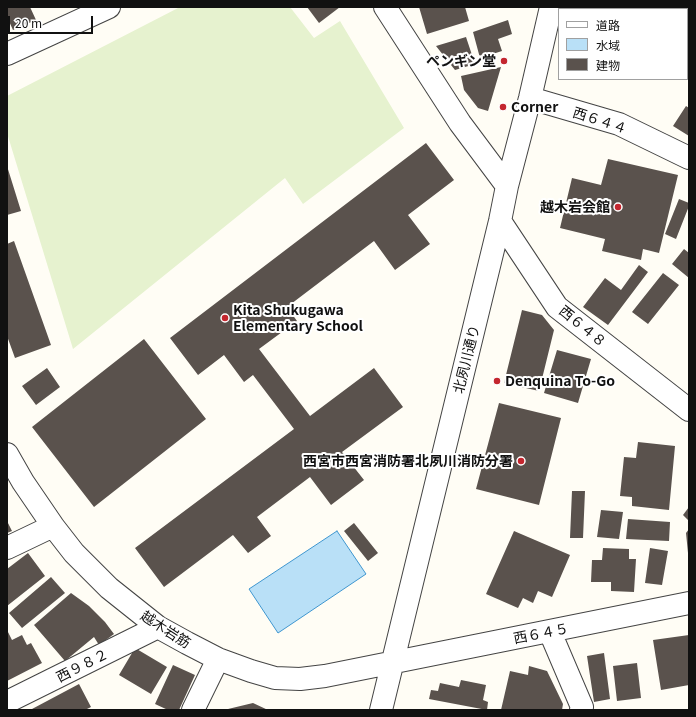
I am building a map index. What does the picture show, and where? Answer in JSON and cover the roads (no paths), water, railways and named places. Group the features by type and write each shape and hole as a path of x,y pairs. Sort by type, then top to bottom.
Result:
{"street":[{"path":"7,54 109,7"},
{"path":"385,7 460,123 507,186"},
{"name":"北夙川通り","path":"381,710 551,7"},
{"name":"西６４４","path":"530,98 619,124 689,158"},
{"name":"西６４８","path":"500,221 557,307 689,410"},
{"name":"越木岩筋","path":"7,454 23,482 53,526 74,553 109,588 158,627 218,659 275,678 300,679 325,676 392,662"},
{"path":"7,548 53,526"},
{"name":"西６４５","path":"392,662 550,632 689,603"},
{"name":"西９８２","path":"7,702 158,627"},
{"path":"550,632 582,707 581,710"},
{"path":"193,710 218,659"}],"water":[{"path":"337,531 366,574 278,633 249,589"}],"place":[{"name":"ペンギン堂","path":"504,61"},
{"name":"Corner","path":"503,107"},
{"name":"越木岩会館","path":"618,207"},
{"name":"Kita Shukugawa Elementary School","path":"225,318"},
{"name":"Denquina To-Go","path":"497,381"},
{"name":"西宮市西宮消防署北夙川消防分署","path":"521,461"}]}
